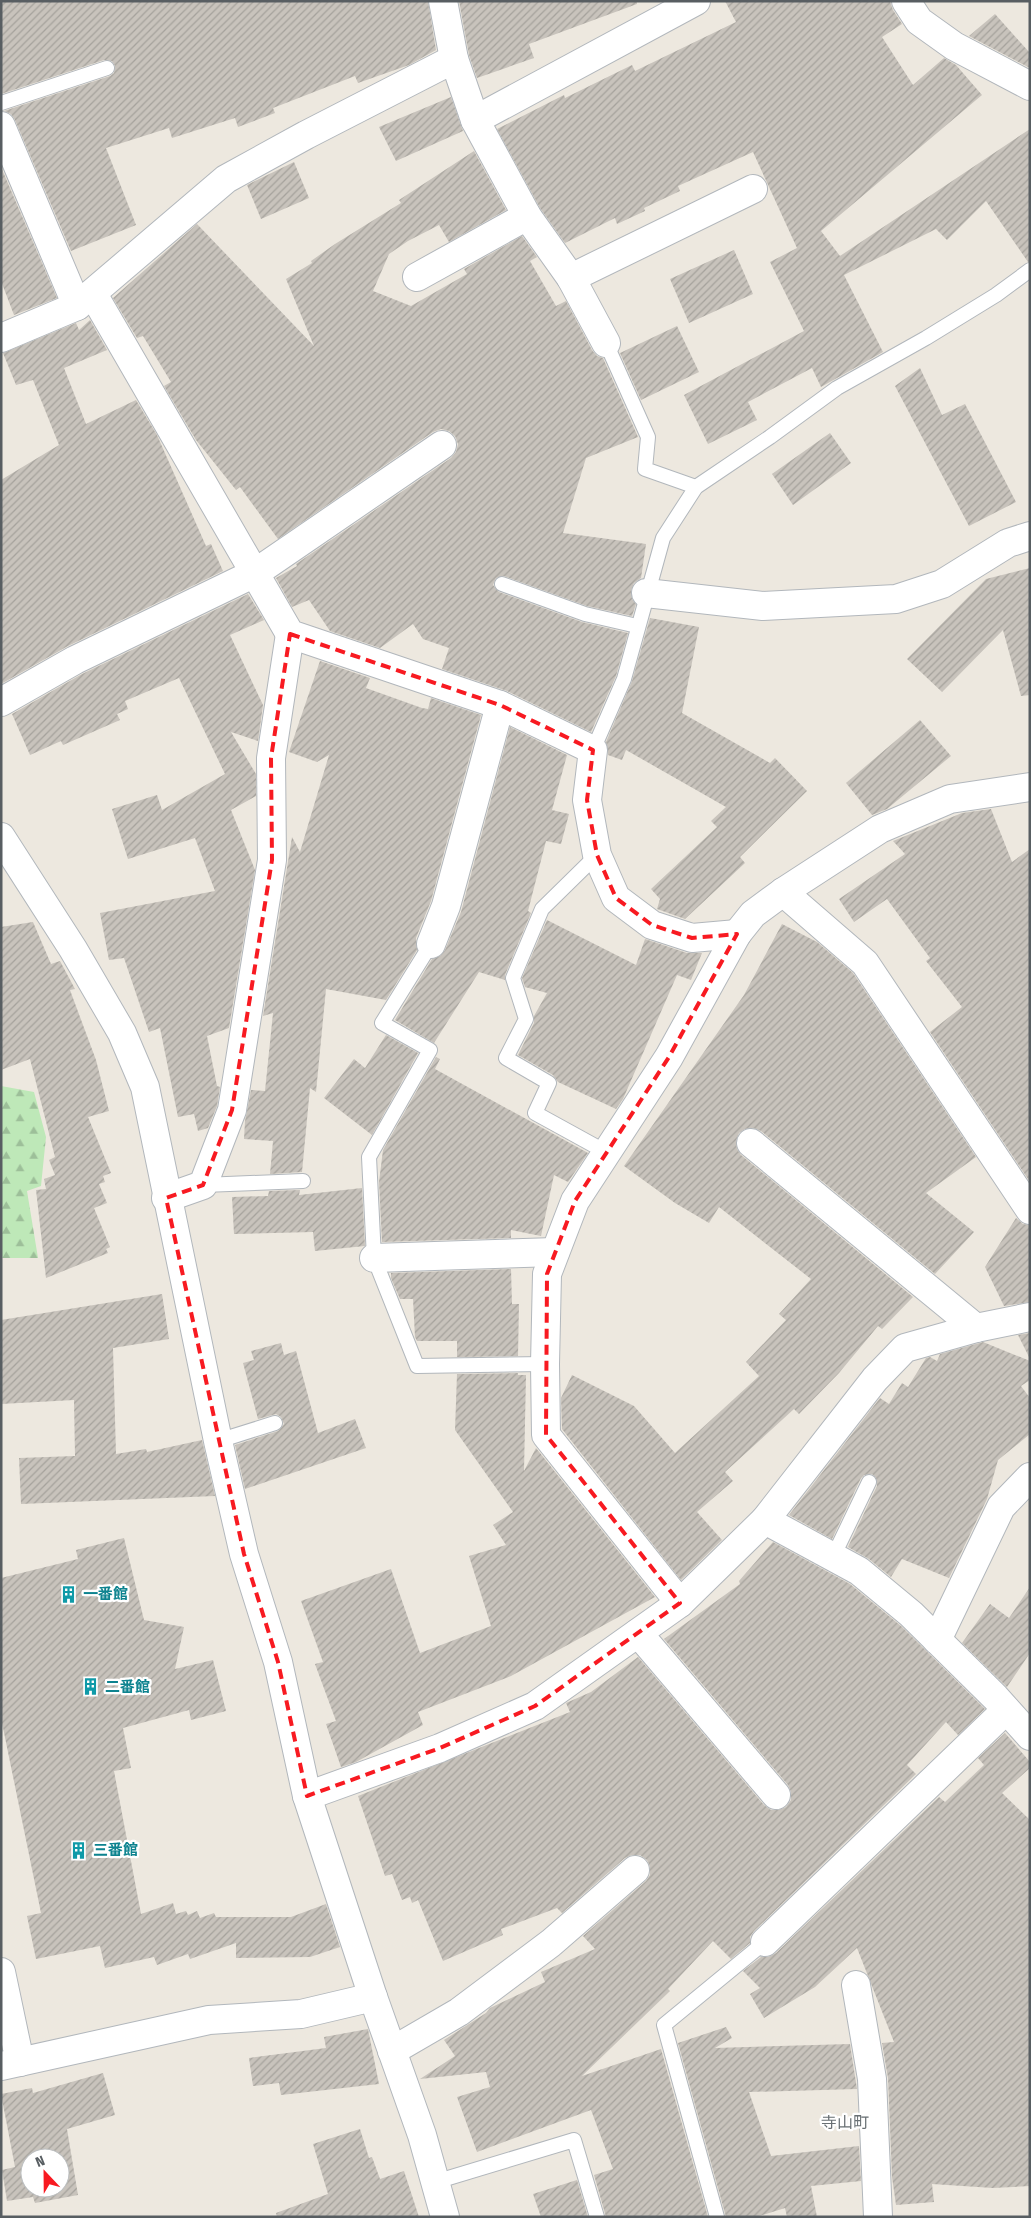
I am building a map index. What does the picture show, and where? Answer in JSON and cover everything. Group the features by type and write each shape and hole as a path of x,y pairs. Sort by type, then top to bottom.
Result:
{"street":[{"path":"443,1 454,59 475,120 527,216 571,278 606,343"},
{"path":"475,120 696,1"},
{"path":"906,1 918,21 954,46 1030,86"},
{"path":"1,338 85,300 226,179 306,135 454,59"},
{"path":"1,126 85,300 255,573 290,634 271,758 272,860 232,1110 203,1185 166,1198"},
{"path":"571,278 753,189"},
{"path":"418,277 527,216"},
{"path":"1,702 75,660 255,573 442,445"},
{"path":"646,593 763,606 896,599 942,584 1008,543 1030,536"},
{"path":"290,634 500,705 593,750 588,800 597,855 616,898 652,925 692,938 737,934"},
{"path":"431,944 446,906 500,705"},
{"path":"680,1603 546,1435 544,1364 547,1274 575,1201 669,1057 737,934 752,914 880,829 950,799 1030,787"},
{"path":"1,837 73,949 122,1033 145,1087 166,1198 218,1441 244,1554 278,1662 307,1796 373,1997 422,2136 445,2217"},
{"path":"783,892 865,963 1030,1210"},
{"path":"751,1142 976,1328"},
{"path":"374,1258 555,1252"},
{"path":"307,1796 440,1748 535,1706 680,1603 765,1520 875,1379 905,1348 976,1328 1030,1317"},
{"path":"937,1640 1001,1507 1030,1477"},
{"path":"765,1520 859,1571 911,1614 1030,1736"},
{"path":"638,1634 776,1795"},
{"path":"765,1942 1006,1710"},
{"path":"392,2050 459,2012 551,1943 634,1870"},
{"path":"1,1972 11,2064 209,2020 301,2014 373,1997"},
{"path":"856,1984 872,2079 878,2217"}],"lane":[{"path":"1,103 107,68"},
{"path":"593,750 624,679 646,593 663,538 696,486 770,438 837,388 926,338 996,295 1030,270"},
{"path":"606,343 648,437 645,469 696,486"},
{"path":"502,584 585,614 637,626"},
{"path":"597,855 542,909 513,978 526,1018 506,1058 548,1083 535,1113 606,1152"},
{"path":"431,944 382,1022 430,1050 369,1157 374,1258 417,1366 544,1364"},
{"path":"203,1185 303,1181"},
{"path":"218,1441 275,1423"},
{"path":"834,1557 869,1482"},
{"path":"717,2217 664,2025 765,1942"},
{"path":"435,2182 574,2140 597,2217"}],"highlighted area":[{"path":"290,634 500,705 593,750 587,800 597,855 616,898 652,925 692,938 737,934 669,1057 575,1201 547,1274 546,1435 680,1603 535,1706 440,1748 307,1796 278,1662 244,1554 166,1198 203,1185 232,1110 272,860 271,758"}],"green space":[{"path":"1,1086 34,1092 46,1137 41,1186 27,1191 38,1258 1,1258"}],"building":[{"path":"1,1 428,1 436,50 409,65 358,83 355,76 273,108 275,113 238,127 235,118 172,138 169,128 106,148 136,225 71,251 15,120 11,114 4,111 110,76 114,73 115,66 112,61 104,60 1,94"},
{"path":"459,1 637,1 637,4 529,44 534,58 477,78 469,55"},
{"path":"725,1 890,1 893,10 902,24 882,37 913,85 944,58 956,65 982,95 821,231 840,256 1030,129 1030,261 1028,262 986,201 947,240 936,229 844,275 883,352 821,387 812,368 748,402 757,420 708,444 684,395 804,331 770,262 797,248 753,152 678,186 680,191 644,208 645,211 617,224 615,218 565,243 540,208 497,129 564,95 565,98 632,65 635,71 736,22"},
{"path":"995,14 1030,53 1030,68 969,36"},
{"path":"451,97 463,131 396,161 379,127"},
{"path":"474,151 506,210 449,242 439,225 408,241 389,254 373,291 411,306 467,274 464,269 522,236 537,257 530,261 556,306 566,301 592,350 597,356 603,358 638,437 586,458 563,533 646,544 641,578 634,583 631,591 632,599 636,604 632,616 587,606 504,576 496,578 493,585 499,592 582,622 628,633 616,676 591,732 507,691 442,669 449,648 423,639 413,624 380,648 330,631 309,600 292,607 276,578 297,566 296,564 451,458 456,452 458,444 455,436 449,431 441,429 433,432 278,539 240,487 236,490 196,440 164,386 171,382 143,336 137,338 113,298 197,224 314,346 286,279 312,263 311,261 335,244 401,203 399,200"},
{"path":"294,162 309,198 261,219 247,185"},
{"path":"1,167 57,298 14,315 1,281"},
{"path":"734,250 753,294 689,323 670,279"},
{"path":"90,320 107,350 64,368 86,424 136,400 157,435 206,546 211,544 223,571 68,646 1,684 1,480 59,445 33,380 16,385 3,353 76,323 79,330"},
{"path":"677,326 699,372 641,400 620,353"},
{"path":"920,368 942,415 965,404 1016,502 969,526 895,386"},
{"path":"830,433 851,463 793,505 772,474"},
{"path":"1030,568 1030,695 1021,696 1003,630 942,692 907,659 986,579"},
{"path":"248,594 264,620 230,635 263,705 258,741 231,732 256,774 256,796 231,810 255,870 229,1028 207,1036 217,1086 220,1087 217,1106 208,1128 198,1131 194,1114 178,1117 160,1028 149,1032 124,958 109,960 100,913 215,891 195,838 128,859 112,809 157,795 162,810 225,774 179,678 125,701 128,709 117,714 120,720 63,745 61,741 30,755 12,714 82,674"},
{"path":"650,618 699,627 682,713 770,763 775,758 807,791 740,857 745,863 685,919 657,909 660,899 651,889 717,827 711,821 726,807 626,750 622,760 608,755 606,742 632,681"},
{"path":"320,661 370,678 366,688 422,708 428,709 431,698 481,715 431,901 416,938 417,950 386,1000 326,989 316,1092 310,1088 302,1172 270,1174 273,1141 244,1139 245,1121 251,1090 265,1091 273,1013 263,1016 292,837 300,852 329,755 317,762 289,752"},
{"path":"920,720 951,756 887,809 872,815 846,783"},
{"path":"510,727 567,755 552,810 569,814 561,844 546,841 528,911 531,913 505,975 505,980 479,972 434,1043 395,1020 432,959 440,956 445,950 461,912"},
{"path":"991,809 1012,862 1030,849 1030,1182 930,1032 962,1007 926,961 930,958 887,899 854,922 839,899 905,854 893,841 962,813"},
{"path":"547,920 636,965 645,939 687,953 702,953 691,980 677,975 623,1099 616,1109 558,1082 553,1075 518,1055 534,1023 534,1016 547,993 525,987 522,978"},
{"path":"33,922 51,964 60,961 75,989 70,990 96,1060 109,1111 88,1117 111,1173 103,1176 105,1182 99,1184 107,1203 94,1208 110,1247 106,1249 108,1253 46,1278 36,1190 46,1189 44,1179 55,1175 49,1160 55,1157 30,1059 1,1070 1,927"},
{"path":"782,924 817,942 853,973 976,1157 926,1193 974,1232 935,1274 761,1131 753,1128 745,1129 739,1133 736,1141 737,1149 741,1155 913,1297 882,1329 878,1326 839,1373 799,1414 794,1409 725,1472 733,1481 697,1512 722,1540 681,1580 562,1429 561,1398 572,1375 634,1406 675,1453 759,1376 746,1362 786,1320 779,1314 811,1279 719,1207 709,1223 675,1203 624,1166 744,995"},
{"path":"386,1035 418,1053 372,1135 324,1098 354,1059 365,1068"},
{"path":"436,1057 440,1059 435,1069 588,1153 568,1182 554,1175 541,1236 511,1230 511,1238 382,1242 379,1182 383,1150"},
{"path":"362,1188 365,1246 315,1251 313,1232 234,1234 232,1197 268,1196 269,1191 300,1190 299,1195"},
{"path":"1016,1218 1023,1224 1030,1225 1030,1302 1004,1306 985,1267"},
{"path":"511,1269 512,1304 519,1304 518,1356 457,1357 457,1341 417,1341 415,1337 413,1299 400,1299 391,1278 391,1273"},
{"path":"162,1294 169,1339 113,1348 116,1454 146,1449 147,1452 202,1440 215,1496 21,1504 19,1458 75,1456 74,1400 1,1404 1,1320"},
{"path":"1030,1333 1030,1359 1018,1335"},
{"path":"983,1342 1030,1361 1030,1380 1021,1386 1030,1398 1030,1434 998,1460 987,1499 949,1578 902,1559 891,1577 869,1559 848,1547 877,1486 876,1478 872,1474 864,1475 861,1478 832,1539 789,1515 880,1398 889,1404 902,1383 908,1387 926,1358 930,1357 937,1361 940,1354"},
{"path":"281,1343 284,1355 296,1351 318,1433 355,1419 366,1448 245,1489 235,1445 278,1431 284,1424 281,1417 276,1414 258,1419 243,1363 254,1360 251,1351"},
{"path":"518,1373 518,1375 526,1375 524,1471 536,1448 655,1597 511,1676 418,1712 423,1725 356,1762 341,1767 326,1724 336,1721 315,1664 323,1662 301,1601 391,1569 420,1653 491,1626 469,1556 506,1545 493,1525 513,1512 455,1430 457,1374"},
{"path":"124,1538 144,1620 184,1627 175,1669 213,1660 226,1711 191,1720 189,1710 123,1728 131,1768 114,1771 141,1914 173,1903 176,1914 186,1911 188,1915 197,1911 200,1918 214,1913 216,1917 291,1917 326,1904 340,1947 310,1957 236,1958 236,1943 190,1959 188,1954 157,1965 154,1957 105,1968 100,1946 36,1959 27,1916 41,1913 1,1718 1,1578 78,1559 76,1550"},
{"path":"773,1542 850,1584 901,1626 985,1709 958,1735 946,1722 907,1765 916,1774 754,1931 750,1937 750,1943 731,1959 713,1941 668,1989 670,1991 582,2076 661,2049 708,2217 606,2217 594,2175 613,2169 591,2110 477,2152 457,2097 490,2087 486,2072 420,2079 455,2056 444,2040 486,2013 490,2008 545,1982 541,1972 595,1949 583,1936 646,1881 650,1875 650,1867 647,1860 640,1855 632,1855 625,1858 562,1913 557,1908 501,1929 503,1935 443,1961 418,1900 412,1903 410,1897 402,1900 392,1874 385,1876 358,1796 570,1712 566,1703 591,1692 638,1657 764,1805 771,1810 786,1807 791,1800 791,1792 788,1785 664,1639 740,1584 739,1581"},
{"path":"1030,1587 1030,1653 1007,1687 962,1643 990,1604 1009,1618"},
{"path":"1005,1733 1030,1762 1030,1768 1002,1793 1030,1820 1030,2186 993,2188 932,2184 934,2202 896,2205 892,2177 888,2078 882,2043 894,2042 857,1948 815,1987 764,2018 750,1994 760,1988 743,1971 761,1957 768,1957 776,1953 939,1797 945,1802 984,1765 978,1758"},
{"path":"726,2027 732,2038 715,2048 850,2044 857,2089 749,2092 771,2156 859,2146 861,2181 811,2186 817,2217 787,2217 785,2208 756,2217 726,2217 678,2043"},
{"path":"368,2029 379,2084 281,2095 279,2083 253,2086 249,2058 326,2048 324,2037"},
{"path":"103,2073 115,2115 67,2129 78,2195 70,2196 70,2148 20,2148 20,2198 26,2198 7,2201 2,2170 15,2167 1,2094 32,2088 33,2093"},
{"path":"360,2129 369,2158 372,2157 380,2179 404,2171 419,2217 277,2217 276,2213 328,2194 313,2144"},
{"path":"577,2180 588,2217 541,2217 533,2194"},
{"path":"33,2198 62,2198 35,2203"}],"place":[{"name":"一番館","path":"69,1594"},
{"name":"二番館","path":"91,1687"},
{"name":"三番館","path":"79,1850"}],"district":[{"name":"寺山町","path":"845,2122"}]}
